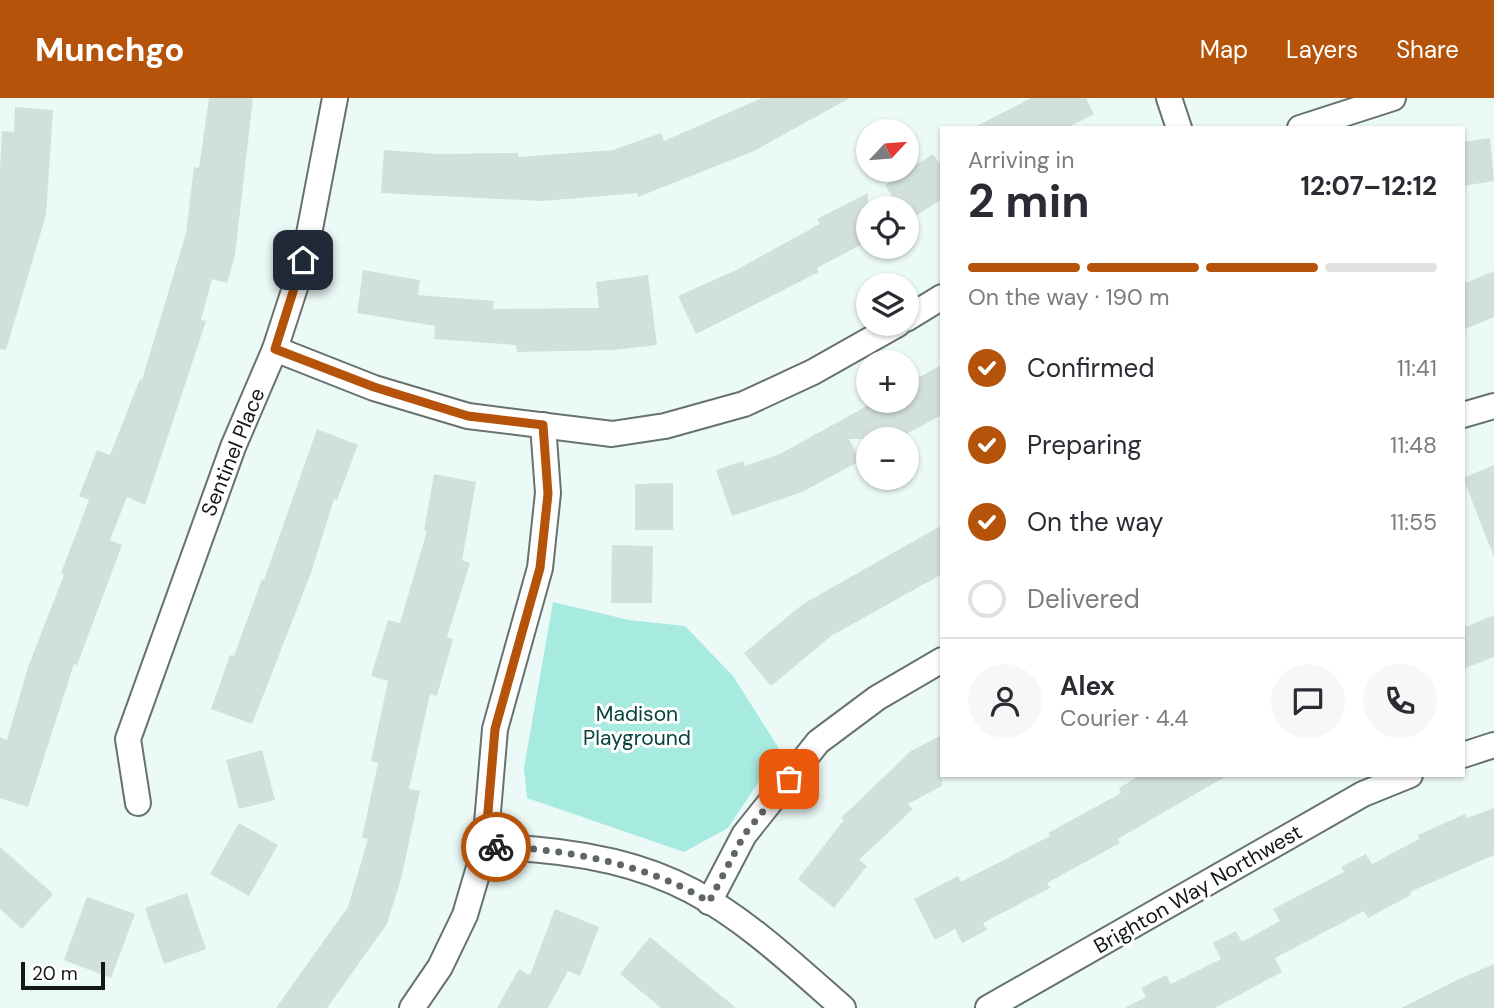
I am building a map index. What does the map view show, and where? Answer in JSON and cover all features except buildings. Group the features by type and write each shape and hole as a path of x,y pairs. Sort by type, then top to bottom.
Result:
{"street":[{"name":"Sentinel Place","path":"138,803 128,739 233,447 275,349 303,260 335,98"},
{"path":"1169,98 1178,126"},
{"path":"1306,126 1393,98"},
{"path":"919,310 940,298"},
{"path":"275,349 374,387 468,416 612,434 703,417 744,404 813,372 877,336"},
{"path":"1465,414 1494,406"},
{"path":"412,1008 440,967 465,915 485,847 495,729 540,568 548,494 543,425"},
{"path":"709,902 744,835 818,742 877,698 940,661"},
{"path":"1465,754 1494,745"},
{"name":"Brighton Way Northwest","path":"988,1008 1363,794 1405,777"},
{"path":"485,847 528,848 607,861 691,890 805,975 843,1008"}],"green space":[{"name":"Madison Playground","path":"553,602 629,620 685,626 733,676 780,750 728,828 684,852 527,798 524,768"}],"way so far":[{"path":"496,847 528,848 607,861 691,890 709,902 744,835 789,779"}],"route":[{"path":"303,260 275,349 374,387 468,416 543,425 548,494 540,568 495,729 485,847 496,847"}]}
